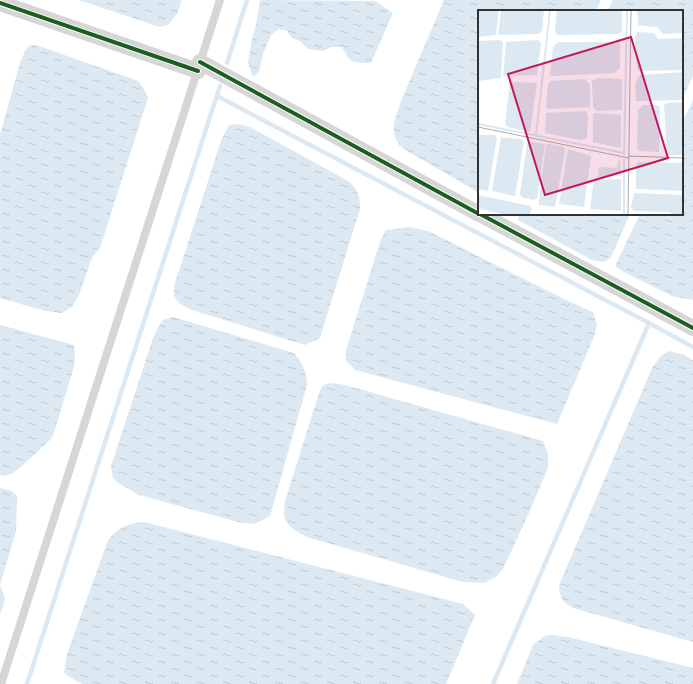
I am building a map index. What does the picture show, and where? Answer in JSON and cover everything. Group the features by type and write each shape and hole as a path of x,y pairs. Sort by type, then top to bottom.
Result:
{"street":[{"path":"0,2 199,66 478,213"},
{"path":"481,215 693,328"}],"lane":[{"path":"1,684 220,0"}],"water":[{"path":"79,0 182,0 177,14 169,24 160,27"},
{"path":"260,0 375,1 393,13 371,63 360,63 350,60 342,47 331,47 323,51 308,49 300,41 292,38 287,31 279,29 271,35 263,54 259,72 253,77 248,63"},
{"path":"444,0 601,0 596,10 478,10 478,192 404,149 399,144 394,133 394,127 401,101"},
{"path":"613,0 693,0 693,76 683,98 683,10 608,10"},
{"path":"36,45 138,81 143,87 148,98 100,248 93,256 79,295 72,307 62,313 45,311 0,298 0,135 20,63 29,46"},
{"path":"693,100 693,300 672,296 615,266 640,215 683,215 683,121"},
{"path":"237,124 250,127 348,181 356,190 360,200 360,209 320,338 305,345 189,309 179,303 174,296 174,286 222,138 229,125"},
{"path":"519,215 630,215 610,259 603,262 592,260 518,220"},
{"path":"409,227 428,231 593,312 597,324 595,334 557,424 355,370 346,361 346,350 381,239 386,230"},
{"path":"173,317 294,353 304,368 307,385 270,516 255,524 238,522 139,495 118,483 113,478 111,466 152,341 163,320"},
{"path":"0,325 74,345 75,357 74,367 52,438 12,474 3,476 0,475"},
{"path":"669,351 684,355 693,360 693,642 573,608 562,599 559,585 653,366 662,355"},
{"path":"331,383 345,385 543,441 548,454 548,468 503,569 496,577 484,583 463,582 307,537 289,525 284,514 285,501 319,393 323,385"},
{"path":"0,488 12,491 17,496 16,531 0,585"},
{"path":"144,522 463,604 475,615 446,684 83,684 64,673 67,654 108,540 124,526"},
{"path":"0,585 5,599 0,615"},
{"path":"551,635 568,637 693,668 693,684 517,684 533,645 545,636"}],"waterway":[{"path":"227,63 247,0"},
{"path":"27,684 220,86"},
{"path":"217,96 693,347"},
{"path":"493,684 649,323"}],"cycle path":[{"path":"0,3 198,71"},
{"path":"200,62 478,213"},
{"path":"482,215 693,328"}]}
